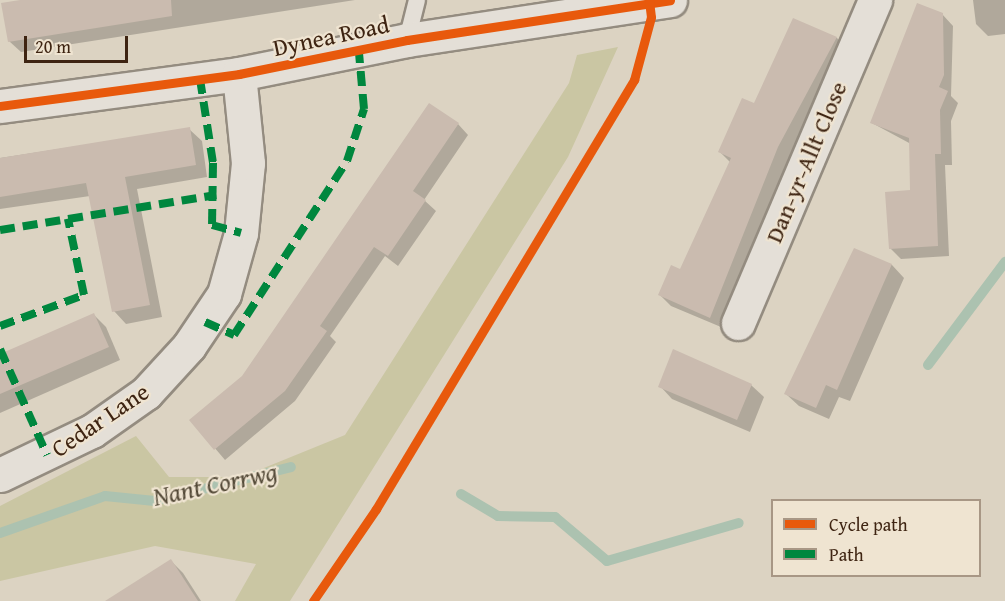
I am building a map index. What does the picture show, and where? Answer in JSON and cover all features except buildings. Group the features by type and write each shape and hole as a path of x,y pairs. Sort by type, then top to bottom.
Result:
{"street":[{"name":"Dynea Road","path":"0,106 239,74 407,40 670,0"},
{"name":"Dan-yr-Allt Close","path":"738,323 875,0"},
{"name":"Cedar Lane","path":"0,475 92,431 146,393 189,346 224,294 242,232 248,163 239,74"}],"lane":[{"path":"407,40 417,0"}],"shaded area":[{"path":"618,47 568,157 290,601 235,601 256,564 155,546 0,581 0,506 136,436 169,477 242,477 345,435 569,83 577,55"}],"waterway":[{"name":"Nant Corrwg","path":"928,365 1005,262"},
{"name":"Nant Corrwg","path":"0,533 105,496 155,501 291,467"},
{"name":"Nant Corrwg","path":"461,494 498,516 555,517 607,561 739,523"}],"marked path":[{"path":"205,322 234,335 347,161 364,109 359,53"},
{"path":"200,79 213,163 212,225 241,233"},
{"path":"0,230 216,195"},
{"path":"0,326 84,295 68,219"},
{"path":"0,349 47,455"}],"cycle path":[{"path":"313,601 376,509 634,80 651,17 649,0"},
{"path":"0,106 239,74 407,40 670,0"}]}
